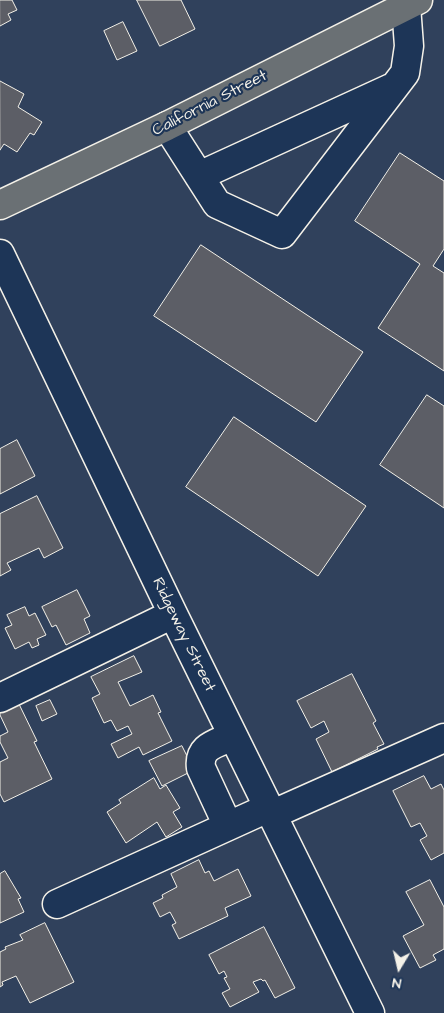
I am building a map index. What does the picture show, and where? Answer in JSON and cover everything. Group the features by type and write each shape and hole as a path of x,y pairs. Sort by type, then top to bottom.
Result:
{"main road":[{"name":"California Street","path":"0,205 167,126 412,3"}],"street":[{"path":"167,126 217,204 282,234 405,73 412,3"},
{"path":"199,176 395,86"},
{"name":"Ridgeway Street","path":"0,254 173,614 370,1013"},
{"path":"0,698 173,614"},
{"path":"228,826 201,768 200,758 204,750 233,736"},
{"path":"57,904 228,826 270,812 444,738"}],"building":[{"path":"0,0 12,0 17,10 8,14 11,20 0,26"},
{"path":"137,0 181,0 195,29 160,46"},
{"path":"123,22 137,51 117,60 104,31"},
{"path":"0,81 24,94 18,107 42,122 34,135 30,133 17,152 4,144 0,150"},
{"path":"400,153 444,181 444,249 433,266 444,273 444,371 378,328 420,264 355,221"},
{"path":"201,245 363,352 316,422 154,316"},
{"path":"427,395 444,406 444,508 380,465"},
{"path":"234,417 366,506 318,576 186,487"},
{"path":"17,440 35,476 0,494 0,449"},
{"path":"37,496 63,548 44,558 39,548 7,563 11,570 0,576 0,514"},
{"path":"77,590 90,616 84,619 90,633 66,645 56,625 52,627 42,607"},
{"path":"25,607 29,616 35,613 46,635 37,639 39,645 32,648 29,642 15,649 5,628 12,625 7,615"},
{"path":"134,656 142,672 118,682 130,706 153,695 161,712 158,713 172,741 143,755 139,747 118,758 111,744 132,734 128,726 117,731 111,720 104,723 92,698 100,694 91,677"},
{"path":"352,674 376,721 373,723 384,744 377,747 378,749 332,772 316,739 329,732 324,721 311,728 297,701"},
{"path":"50,700 57,714 42,721 36,706"},
{"path":"18,702 37,741 34,742 52,779 4,802 0,794 0,762 8,758 0,742 0,736 8,732 0,711"},
{"path":"182,746 194,770 162,786 149,761"},
{"path":"424,776 431,789 441,784 444,790 444,853 431,860 420,840 427,836 420,823 411,827 393,791"},
{"path":"154,778 160,789 166,785 180,808 173,812 182,827 166,837 157,822 126,843 107,812 121,803 119,800"},
{"path":"199,860 205,873 209,871 214,881 238,869 251,896 225,908 228,916 179,939 172,925 176,923 170,912 160,917 153,903 163,898 162,895 177,887 171,874"},
{"path":"5,871 21,898 18,899 24,912 0,923 0,874"},
{"path":"430,880 444,907 444,949 433,955 436,960 420,968 403,936 424,925 406,892"},
{"path":"45,923 74,982 30,1003 16,976 2,982 3,985 0,987 0,952 6,949 5,947 23,940 20,935"},
{"path":"264,927 295,988 275,998 265,980 261,979 253,982 259,992 230,1007 222,993 230,989 224,978 227,977 224,971 219,974 209,955"}]}
